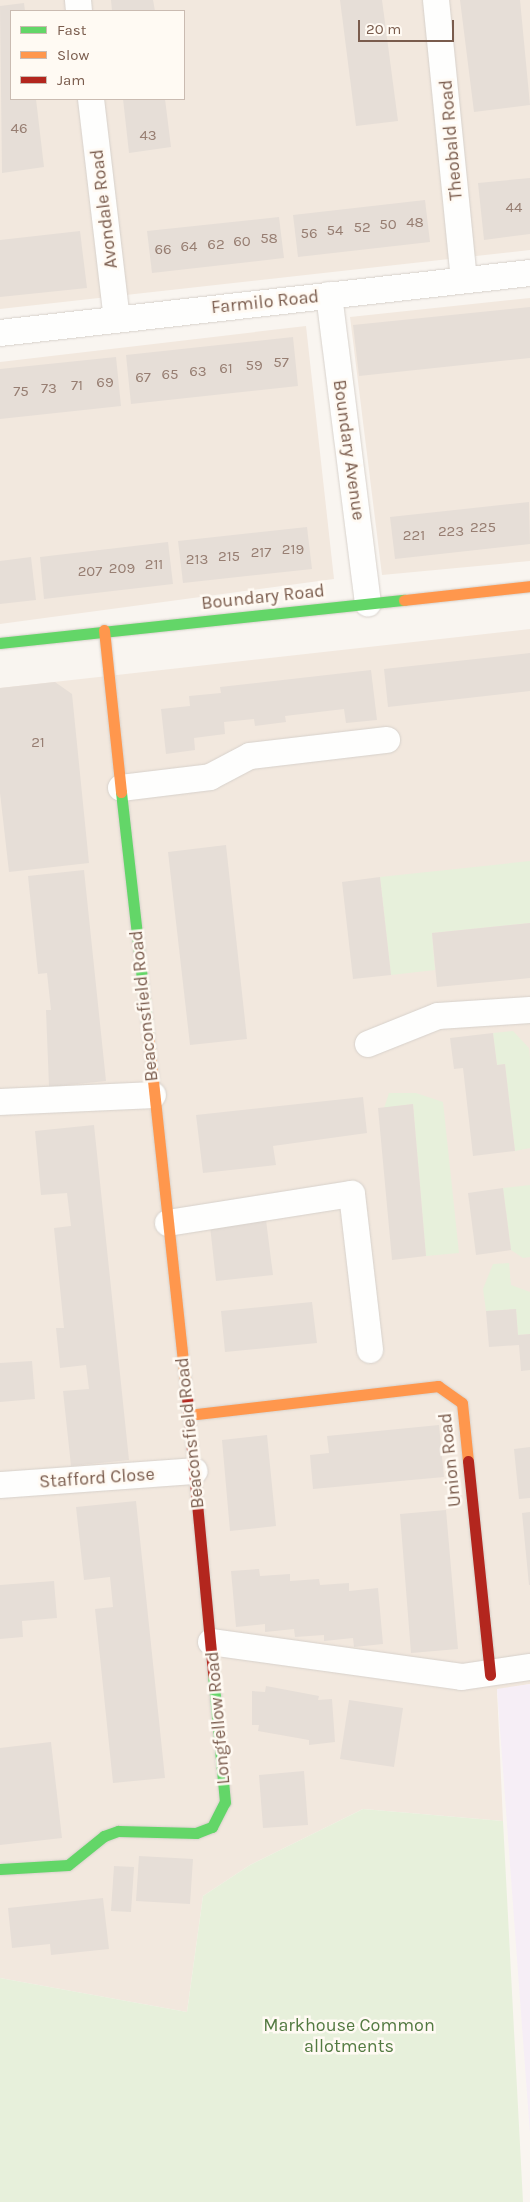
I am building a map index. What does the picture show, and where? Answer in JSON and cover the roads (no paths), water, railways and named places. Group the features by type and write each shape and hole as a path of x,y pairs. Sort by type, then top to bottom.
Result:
{"street":[{"name":"Theobald Road","path":"436,0 464,280"},
{"name":"Avondale Road","path":"91,100 117,318"},
{"name":"Farmilo Road","path":"0,332 530,273"},
{"name":"Boundary Avenue","path":"329,296 368,604"},
{"name":"Boundary Road","path":"0,643 104,630 530,586"},
{"name":"Beaconsfield Road","path":"104,630 211,1642"},
{"path":"121,788 210,777 250,756 387,740"},
{"path":"368,1044 438,1016 530,1010"},
{"path":"0,1102 153,1095"},
{"path":"168,1223 352,1194 370,1350"},
{"name":"Union Road","path":"188,1415 438,1386 462,1403 490,1675"},
{"name":"Stafford Close","path":"0,1485 194,1471"},
{"name":"Longfellow Road","path":"0,1869 68,1865 80,1859 104,1836 118,1831 196,1833 212,1827 225,1802 211,1642 462,1677 490,1675 530,1667"}],"park label":[{"name":"Markhouse Common allotments","path":"349,2036"}]}
